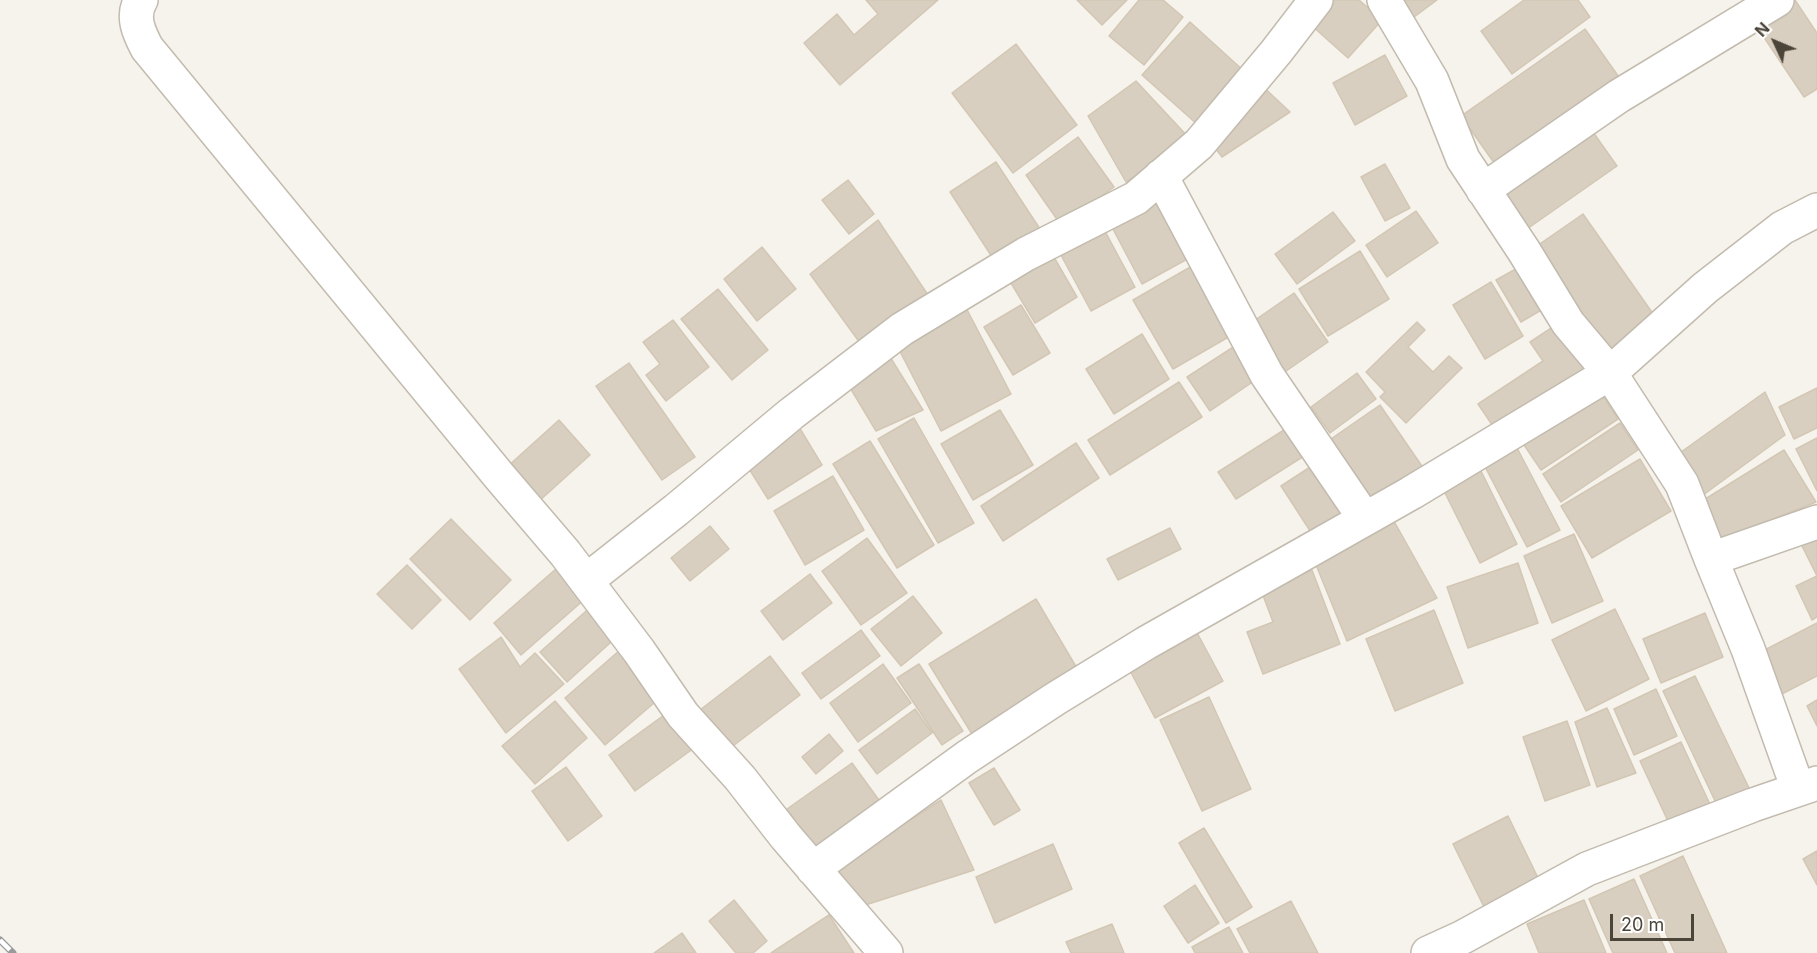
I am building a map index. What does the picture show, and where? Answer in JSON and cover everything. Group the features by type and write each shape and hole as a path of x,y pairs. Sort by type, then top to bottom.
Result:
{"street":[{"path":"141,0 137,7 137,28 147,48 565,553 639,651 683,716 740,778 813,869 886,953"},
{"path":"586,581 791,414 902,329 1026,254 1136,198 1199,144 1316,0"},
{"path":"1384,0 1431,81 1463,159 1524,251 1568,324 1610,373 1682,484 1748,649 1808,786 1587,870 1463,938 1428,953"},
{"path":"1483,190 1619,96 1777,0"},
{"path":"1161,176 1267,375 1365,519"},
{"path":"813,869 967,757 1055,699 1146,643 1365,519 1610,373 1705,288 1782,228 1817,210"},
{"path":"1711,560 1817,522"}],"building":[{"path":"866,0 938,0 840,85 804,43 837,14 854,35 878,14"},
{"path":"1077,0 1127,0 1102,25"},
{"path":"1139,0 1163,0 1183,17 1144,65 1109,36"},
{"path":"1333,0 1359,0 1382,20 1348,58 1311,25"},
{"path":"1396,0 1437,0 1410,20"},
{"path":"1524,0 1578,0 1590,17 1512,74 1481,31"},
{"path":"1784,0 1795,0 1817,33 1817,89 1804,97 1753,21"},
{"path":"1190,22 1245,72 1198,125 1142,75"},
{"path":"1585,29 1621,80 1497,167 1461,116"},
{"path":"1016,44 1077,125 1013,173 952,93"},
{"path":"1385,55 1407,96 1355,125 1333,83"},
{"path":"1136,81 1191,140 1126,182 1088,116"},
{"path":"1258,82 1290,112 1222,157 1209,140"},
{"path":"1588,125 1617,166 1527,229 1499,189"},
{"path":"1078,137 1114,187 1061,225 1026,175"},
{"path":"996,162 1040,229 994,260 950,192"},
{"path":"1385,164 1410,208 1385,221 1361,177"},
{"path":"848,180 874,214 849,234 822,200"},
{"path":"1154,189 1191,257 1142,284 1105,214"},
{"path":"1416,211 1438,243 1387,277 1366,245"},
{"path":"1333,212 1355,241 1297,284 1275,254"},
{"path":"1583,214 1656,318 1605,354 1531,250"},
{"path":"878,220 928,295 860,343 810,274"},
{"path":"1099,220 1135,287 1091,311 1055,244"},
{"path":"762,247 796,289 757,321 724,279"},
{"path":"1048,247 1077,297 1035,323 1005,273"},
{"path":"1360,251 1389,299 1328,336 1299,289"},
{"path":"1523,265 1548,306 1521,322 1496,280"},
{"path":"1192,266 1232,335 1173,369 1133,300"},
{"path":"1491,282 1523,336 1485,359 1453,305"},
{"path":"718,289 768,350 732,380 681,319"},
{"path":"1294,293 1328,342 1279,376 1245,327"},
{"path":"963,302 1011,394 941,431 893,338"},
{"path":"1021,305 1050,353 1013,375 984,327"},
{"path":"673,320 709,367 666,401 646,375 660,364 643,342"},
{"path":"1562,321 1595,371 1499,435 1478,404 1543,361 1530,342"},
{"path":"1417,322 1425,330 1408,347 1433,372 1449,356 1462,368 1406,423 1380,397 1385,392 1366,372"},
{"path":"1142,334 1169,379 1114,414 1086,369"},
{"path":"1238,344 1260,377 1210,411 1187,377"},
{"path":"887,352 923,410 876,431 846,381"},
{"path":"629,363 695,457 662,480 596,386"},
{"path":"1357,373 1376,399 1330,433 1311,407"},
{"path":"1179,382 1202,417 1110,475 1088,440"},
{"path":"1597,387 1618,419 1541,470 1520,439"},
{"path":"1817,388 1817,428 1794,439 1779,407"},
{"path":"1765,392 1785,435 1695,501 1667,462"},
{"path":"1380,405 1426,472 1371,510 1325,443"},
{"path":"1000,410 1033,465 973,500 941,444"},
{"path":"914,418 974,523 938,543 878,439"},
{"path":"559,420 590,455 538,502 507,467"},
{"path":"796,422 822,465 768,499 741,456"},
{"path":"1295,423 1312,451 1236,499 1218,472"},
{"path":"1620,423 1638,450 1561,502 1543,474"},
{"path":"1817,438 1817,491 1796,449"},
{"path":"870,441 934,545 897,568 833,464"},
{"path":"1076,443 1099,478 1003,541 981,506"},
{"path":"1516,446 1560,530 1527,547 1483,463"},
{"path":"1784,450 1816,502 1710,545 1694,506"},
{"path":"1640,459 1671,511 1592,558 1561,506"},
{"path":"1321,460 1356,515 1316,540 1281,486"},
{"path":"1481,471 1517,544 1480,563 1443,489"},
{"path":"833,476 864,530 805,565 774,511"},
{"path":"1390,514 1437,598 1347,641 1314,560"},
{"path":"451,519 511,580 470,620 410,559"},
{"path":"710,526 729,549 690,581 671,558"},
{"path":"1170,528 1181,549 1118,580 1107,559"},
{"path":"1817,528 1817,576 1798,538"},
{"path":"1574,534 1603,601 1552,623 1524,556"},
{"path":"867,538 907,593 861,625 822,571"},
{"path":"1518,563 1538,623 1468,648 1447,587"},
{"path":"407,565 441,600 412,629 377,594"},
{"path":"557,568 585,599 521,655 494,623"},
{"path":"1312,570 1340,644 1263,674 1247,632 1273,622 1261,590"},
{"path":"810,574 832,603 783,640 761,611"},
{"path":"1817,576 1817,617 1812,620 1796,586"},
{"path":"913,596 942,633 901,666 871,629"},
{"path":"1036,599 1081,675 975,739 929,664"},
{"path":"594,604 621,633 567,682 540,652"},
{"path":"1615,609 1649,679 1586,711 1552,640"},
{"path":"1434,610 1463,683 1395,711 1366,639"},
{"path":"1705,613 1723,657 1661,683 1643,639"},
{"path":"1817,623 1817,676 1776,697 1755,655"},
{"path":"1195,629 1223,681 1155,718 1127,665"},
{"path":"861,630 880,656 821,699 802,673"},
{"path":"501,637 520,667 535,653 564,684 506,733 459,669"},
{"path":"620,650 661,697 605,745 565,698"},
{"path":"770,656 800,695 725,752 696,713"},
{"path":"883,664 911,703 858,742 830,703"},
{"path":"919,664 963,731 942,745 897,678"},
{"path":"1695,676 1750,790 1717,805 1663,691"},
{"path":"1656,689 1677,736 1634,755 1614,709"},
{"path":"1209,697 1251,789 1202,811 1160,720"},
{"path":"1817,700 1817,726 1807,706"},
{"path":"555,701 587,738 535,784 502,746"},
{"path":"675,707 701,743 635,791 609,755"},
{"path":"1607,708 1636,773 1597,787 1575,722"},
{"path":"915,709 932,733 877,774 859,750"},
{"path":"1567,721 1590,785 1545,801 1523,737"},
{"path":"829,734 843,751 816,774 802,757"},
{"path":"1681,742 1714,813 1673,832 1640,761"},
{"path":"852,763 884,807 819,854 787,809"},
{"path":"566,767 602,816 568,841 532,791"},
{"path":"994,768 1020,810 994,825 969,783"},
{"path":"941,800 974,870 853,909 828,873"},
{"path":"1508,816 1541,884 1486,911 1453,844"},
{"path":"1204,828 1252,907 1226,923 1179,843"},
{"path":"1053,844 1072,889 995,923 976,877"},
{"path":"1817,851 1817,885 1803,859"},
{"path":"1683,856 1727,953 1675,953 1640,876"},
{"path":"1634,879 1667,953 1613,953 1589,899"},
{"path":"1195,885 1219,923 1188,943 1164,906"},
{"path":"734,900 767,941 753,953 736,953 709,921"},
{"path":"1584,900 1606,953 1539,953 1527,924"},
{"path":"1291,901 1318,953 1250,953 1237,929"},
{"path":"829,915 854,953 771,953"},
{"path":"1112,924 1124,953 1071,953 1066,942"},
{"path":"1229,927 1243,953 1195,953 1192,947"},
{"path":"682,933 696,953 654,953"}],"railway":[{"path":"0,940 13,953"}]}
